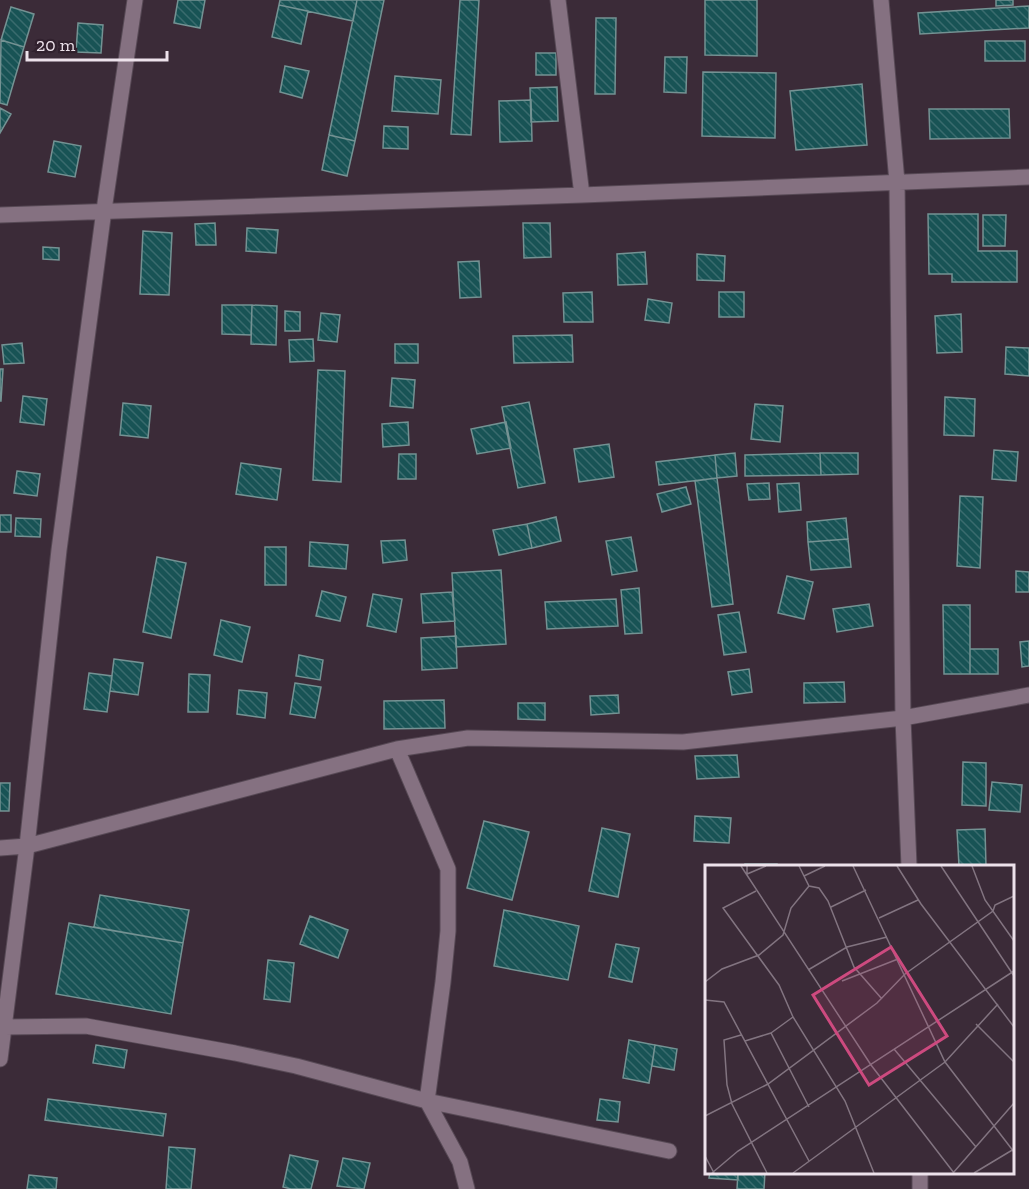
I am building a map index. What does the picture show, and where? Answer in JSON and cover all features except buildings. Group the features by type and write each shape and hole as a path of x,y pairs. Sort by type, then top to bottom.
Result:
{"street":[{"path":"0,1059 27,846 59,550 104,210 135,0"},
{"path":"558,0 582,195"},
{"path":"881,0 897,182 903,718 909,865"},
{"path":"0,215 1029,177"},
{"path":"0,848 27,846 397,749 468,738 683,742 903,718 1029,695"},
{"path":"397,749 448,869 448,931 427,1101 460,1162 467,1189"},
{"path":"3,1027 86,1026 235,1053 296,1066 427,1101 669,1151"}]}
